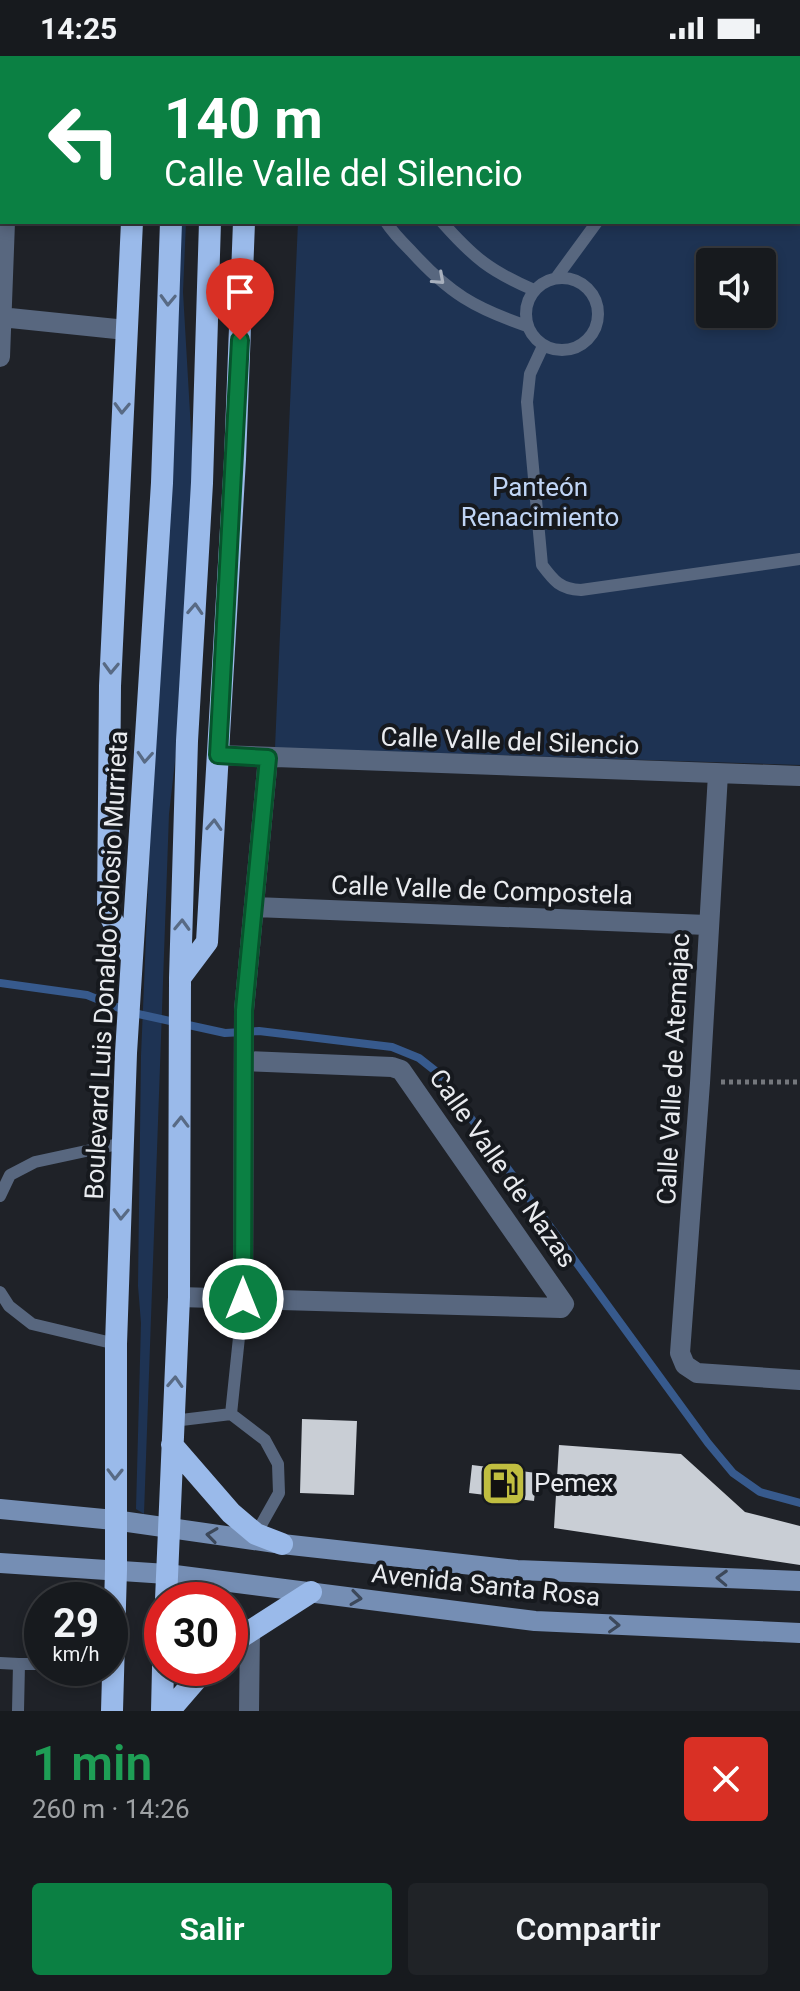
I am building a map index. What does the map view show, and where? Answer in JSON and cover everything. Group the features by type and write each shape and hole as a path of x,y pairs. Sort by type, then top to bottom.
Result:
{"highway":[{"path":"132,224 110,686 108,912 132,957"},
{"name":"Boulevard Luis Donaldo Colosio Murrieta","path":"115,1582 116,1344 126,1053 162,483 171,224"},
{"path":"167,1582 179,1297 180,978 187,741 202,483 210,224"},
{"path":"180,978 207,942 235,459 244,224"},
{"path":"172,1445 231,1513 256,1534 282,1544"},
{"path":"250,1629 311,1592"},
{"name":"Boulevard Luis Donaldo Colosio Murrieta","path":"111,1686 112,1711"},
{"path":"162,1711 163,1686"},
{"path":"169,1711 191,1686"}],"main road":[{"path":"0,1509 114,1520"},
{"name":"Avenida Santa Rosa","path":"114,1520 282,1544 517,1570 800,1581"},
{"path":"0,1563 116,1570"},
{"name":"Avenida Santa Rosa","path":"116,1570 535,1621 800,1633"}],"street":[{"path":"0,357 5,224"},
{"path":"1,317 126,330"},
{"name":"Calle Valle del Silencio","path":"218,755 800,776"},
{"path":"179,1297 243,1299 244,1010 268,758"},
{"name":"Calle Valle de Atemajac","path":"718,774 680,1353 685,1365 697,1373 800,1380"},
{"name":"Calle Valle de Compostela","path":"255,907 707,925"},
{"name":"Calle Valle de Nazas","path":"243,1299 561,1308 563,1300 401,1070 392,1067 245,1061"},
{"path":"249,1711 250,1629"}],"lane":[{"path":"388,224 434,277 458,296 487,312 527,326"},
{"path":"444,224 467,250 498,274 534,290"},
{"path":"556,278 596,224"},
{"path":"556,278 581,283 590,291 598,315 596,327 589,338 580,346 568,350 543,346 533,337 525,314 534,290 556,278"},
{"path":"543,346 530,374 527,402 542,565 564,590 800,559"},
{"path":"0,1196 10,1175 35,1162 123,1143"},
{"path":"0,1292 9,1306 32,1324 116,1344"},
{"path":"231,1414 243,1299"},
{"path":"173,1421 231,1414 265,1440 278,1464 279,1493 256,1534"},
{"path":"0,1663 24,1664"},
{"path":"18,1711 19,1664"}],"path":[{"path":"700,1083 800,1082"}],"green space":[{"path":"176,224 186,224 183,292 193,465 184,683 169,814 144,1514 136,1509 141,1323 138,1286 141,1056"},
{"name":"Panteón Renacimiento","path":"298,224 800,224 800,765 275,748"}],"building":[{"path":"302,1419 357,1421 354,1495 300,1493"},
{"path":"559,1445 681,1454 745,1512 800,1526 800,1565 554,1528"},
{"name":"Pemex","path":"472,1465 537,1473 534,1501 469,1493"}],"waterway":[{"path":"0,983 87,995 129,1012 225,1033 259,1031 392,1047 419,1058 438,1073 733,1473 760,1492 800,1503"}],"place":[{"name":"Pemex","path":"503,1483"}],"route":[{"path":"240,340 218,755 268,758 244,1010 243,1299"}]}
